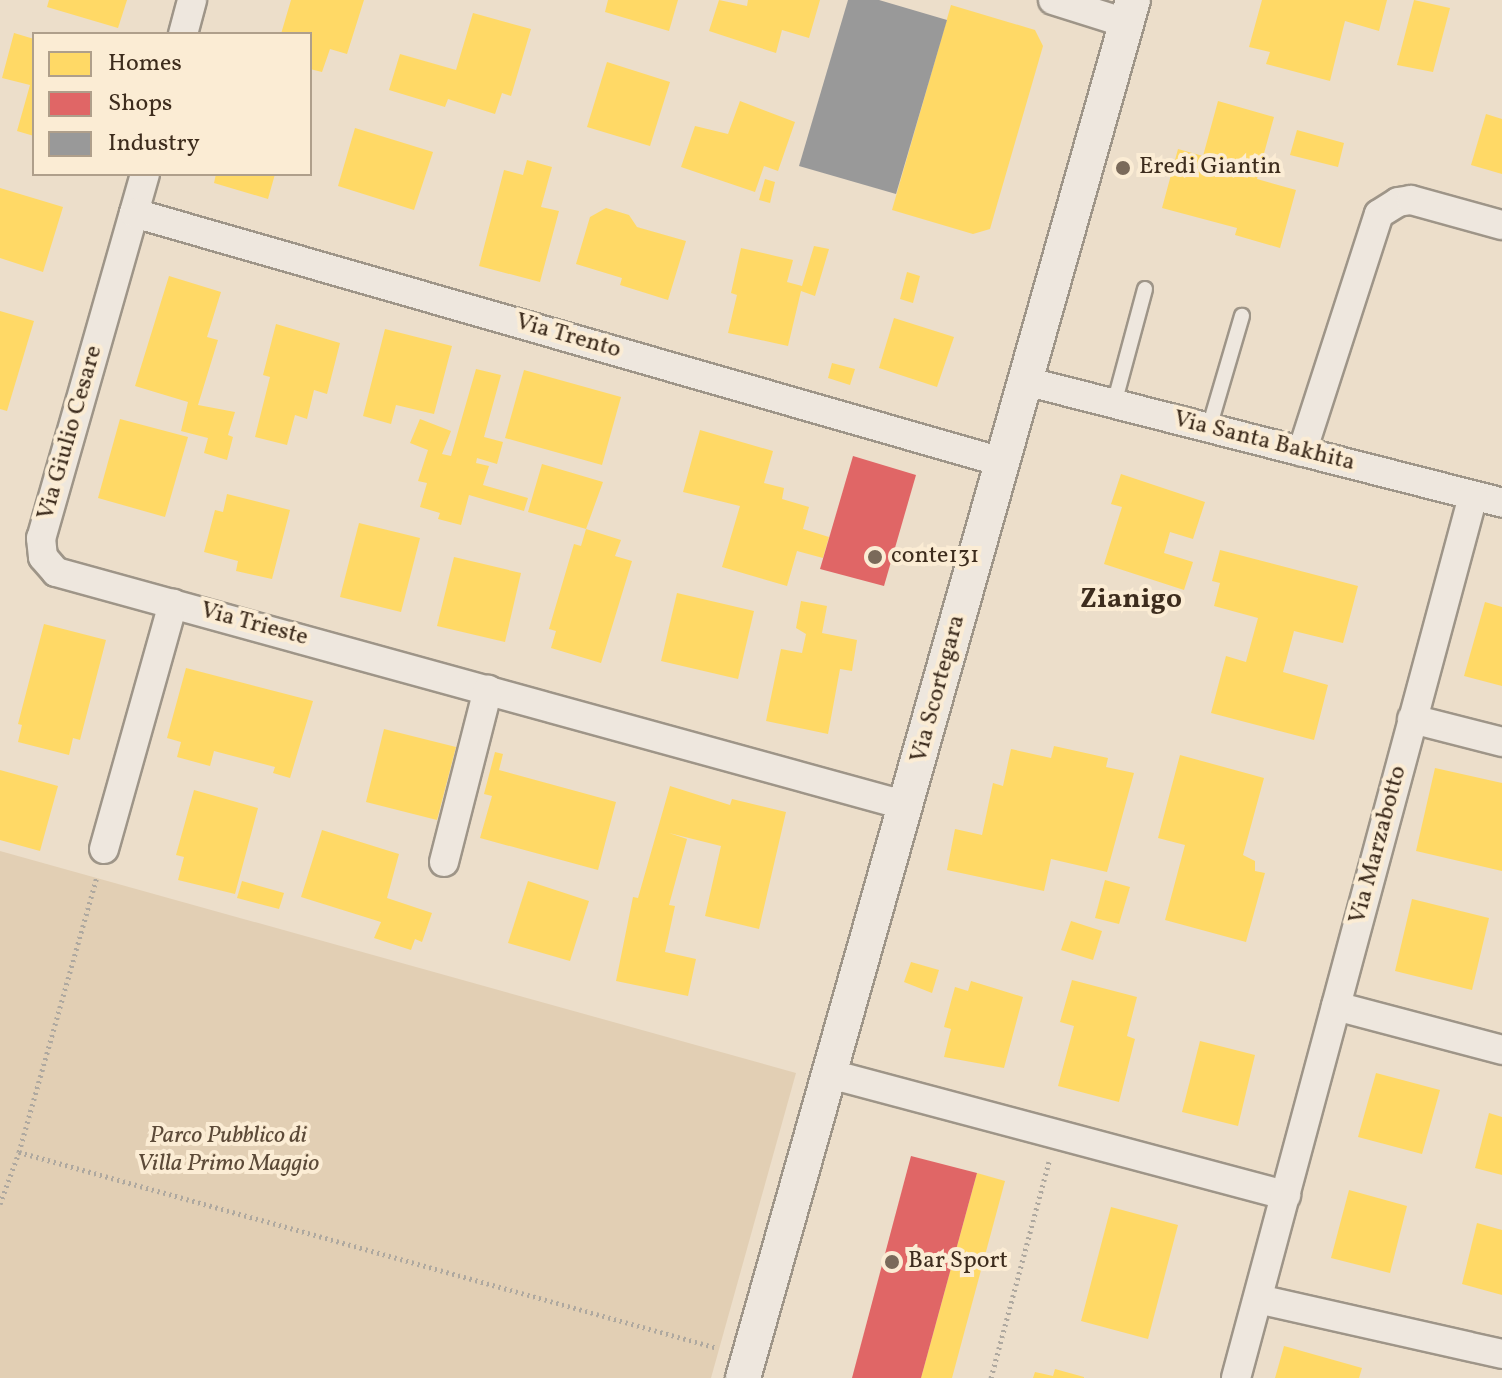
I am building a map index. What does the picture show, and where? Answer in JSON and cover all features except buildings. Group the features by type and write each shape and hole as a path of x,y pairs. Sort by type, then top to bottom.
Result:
{"street":[{"path":"184,32 192,0"},
{"path":"1053,0 1130,12"},
{"name":"Via Scortegara","path":"746,1367 1130,12"},
{"name":"Via Giulio Cesare","path":"144,176 41,538 43,557 56,572 173,603"},
{"path":"1302,452 1379,214 1398,202 1411,200 1502,225"},
{"name":"Via Trento","path":"134,213 1002,462"},
{"name":"Via Santa Bakhita","path":"1025,381 1502,503"},
{"name":"Via Marzabotto","path":"1236,1378 1473,496"},
{"name":"Via Trieste","path":"104,849 173,603 907,806"},
{"path":"444,862 488,690"},
{"path":"1412,719 1502,742"},
{"path":"1336,1006 1502,1050"},
{"path":"830,1074 1286,1195"},
{"path":"1258,1299 1502,1354"}],"lane":[{"path":"1114,404 1145,289"},
{"path":"1209,428 1242,316"}],"path":[{"path":"0,1204 19,1152 104,849"},
{"path":"991,1378 1056,1134"},
{"path":"19,1152 746,1367"}],"green space":[{"name":"Parco Pubblico di Villa Primo Maggio","path":"0,851 796,1073 711,1378 0,1378"}],"place":[{"name":"Eredi Giantin","path":"1123,168"},
{"name":"conte131","path":"875,557"},
{"name":"Bar Sport","path":"892,1262"}],"district":[{"name":"Zianigo","path":"1131,600"}]}
